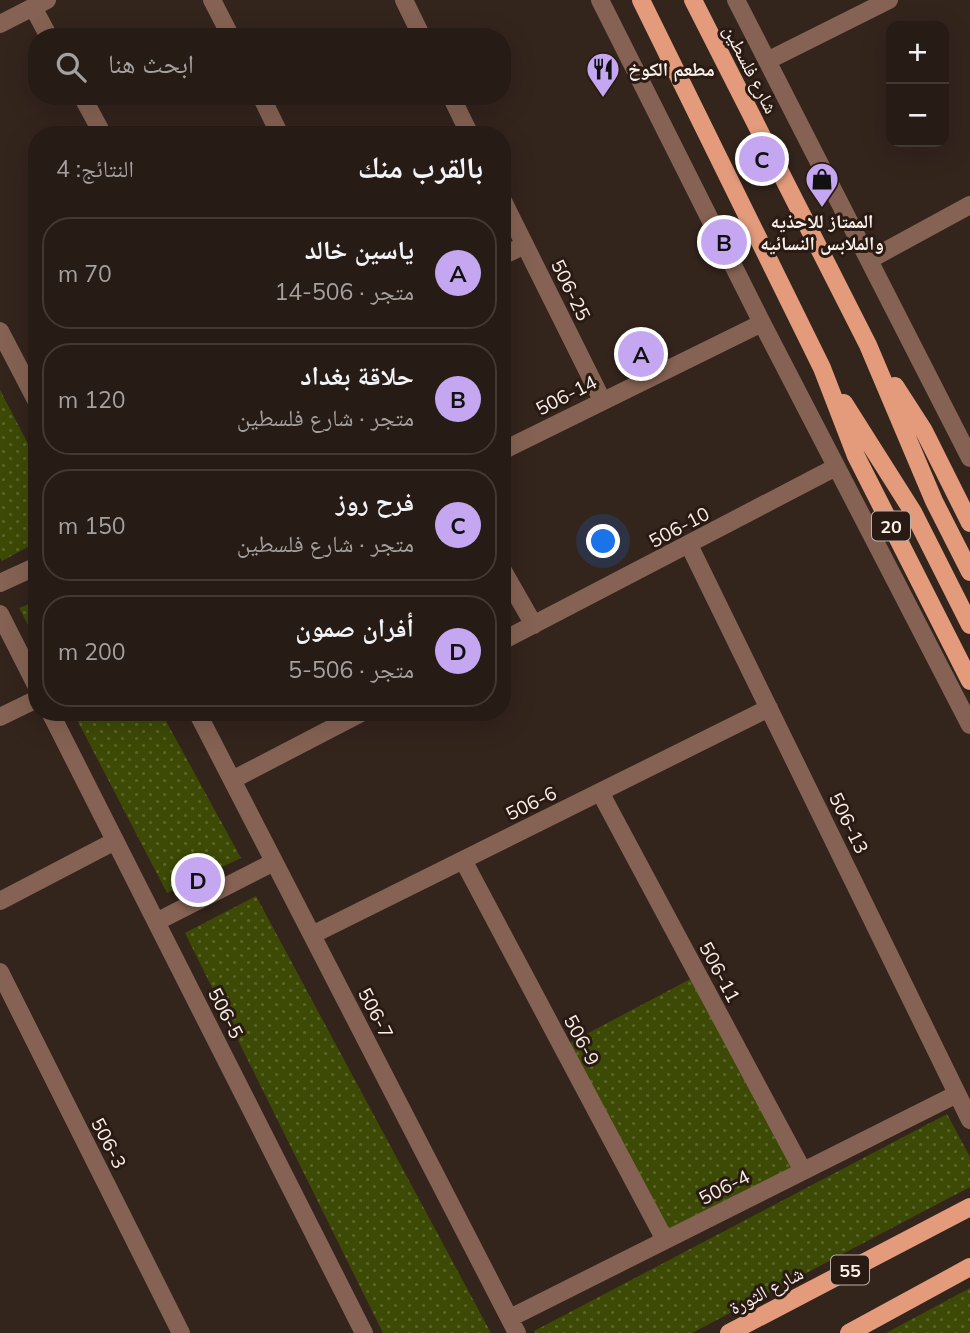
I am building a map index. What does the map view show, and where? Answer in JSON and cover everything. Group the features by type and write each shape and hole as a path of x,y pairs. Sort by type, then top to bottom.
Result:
{"main road":[{"name":"20","path":"641,0 822,368 856,457 970,681"},
{"name":"شارع فلسطين","path":"693,0 868,345 934,500 970,572"},
{"name":"شارع فلسطين","path":"868,345 924,431 970,523"},
{"name":"20","path":"822,368 913,512 970,625"},
{"name":"شارع الثورة","path":"729,1333 970,1207"},
{"path":"849,1333 970,1267"}],"street":[{"path":"212,0 226,28"},
{"path":"404,0 418,28"},
{"path":"600,0 762,323 970,725"},
{"path":"736,0 969,453"},
{"path":"767,61 889,0"},
{"path":"0,24 40,3 47,28"},
{"path":"87,105 98,126"},
{"path":"266,105 276,126"},
{"path":"455,105 466,126"},
{"path":"869,260 970,205"},
{"name":"506-25","path":"511,217 602,400"},
{"path":"511,252 525,245"},
{"name":"506-14","path":"511,446 762,323"},
{"path":"0,331 28,385"},
{"name":"506-10","path":"511,636 836,467"},
{"name":"506-13","path":"689,545 970,1120"},
{"path":"0,583 28,570"},
{"path":"511,585 534,625"},
{"path":"0,614 28,669"},
{"path":"0,717 28,703"},
{"name":"506-6","path":"312,935 769,708"},
{"name":"506-5","path":"54,721 364,1333"},
{"name":"506-7","path":"202,721 514,1326"},
{"path":"232,780 346,721"},
{"name":"506-11","path":"600,792 803,1171"},
{"path":"0,901 115,842"},
{"name":"506-9","path":"463,860 665,1240"},
{"path":"156,922 274,862"},
{"name":"506-3","path":"0,972 181,1333"},
{"name":"506-4","path":"514,1326 665,1240 957,1094"}],"green space":[{"path":"0,390 28,444 28,547 2,561"},
{"path":"28,604 28,625 19,608"},
{"path":"78,721 166,721 241,858 167,893"},
{"path":"256,896 491,1333 383,1333 185,933"},
{"path":"698,975 803,1171 665,1240 562,1047"},
{"path":"947,1114 970,1157 970,1187 692,1333 535,1333 534,1331"},
{"path":"970,1288 970,1333 886,1333"}],"place":[{"name":"مطعم الكوخ","path":"603,99"},
{"name":"فرح روز","path":"762,159"},
{"name":"الممتاز للاحذيه والملابس النسائيه","path":"822,209"},
{"name":"حلاقة بغداد","path":"724,242"},
{"name":"ياسين خالد","path":"641,354"},
{"name":"أفران صمون","path":"198,880"}]}
